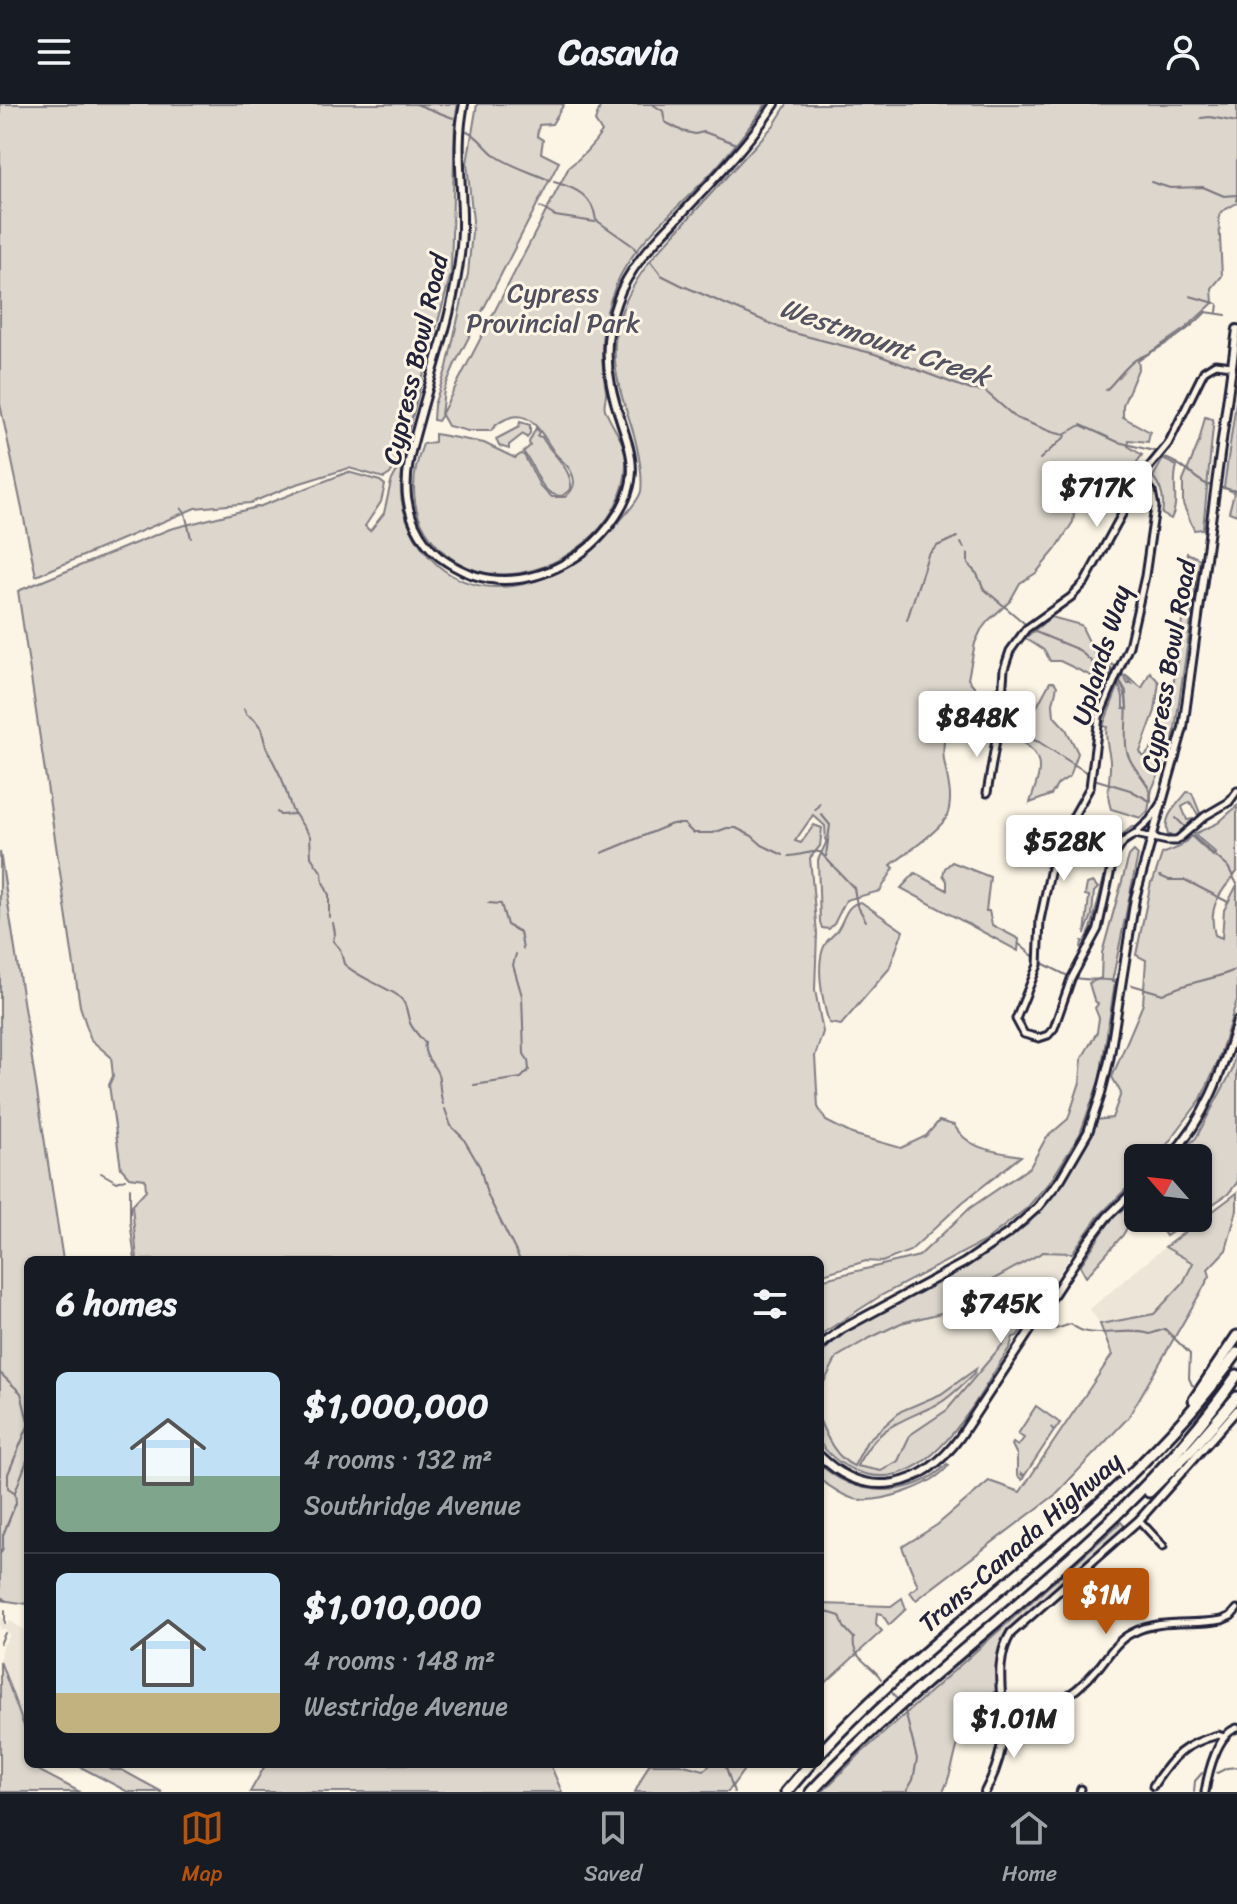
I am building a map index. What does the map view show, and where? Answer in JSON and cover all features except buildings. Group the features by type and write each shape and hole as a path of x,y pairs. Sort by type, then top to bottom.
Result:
{"highway":[{"path":"1131,1477 1203,1387 1237,1336"},
{"name":"Trans-Canada Highway","path":"824,1749 916,1660 1131,1477 1184,1420 1237,1353"},
{"name":"Trans-Canada Highway","path":"811,1792 887,1717 1100,1531 1176,1454 1237,1375"},
{"path":"1100,1531 1129,1510 1169,1472 1237,1397"},
{"path":"786,1792 807,1768"}],"street":[{"name":"Cypress Bowl Road","path":"464,104 459,138 461,254 412,448 407,495 416,526 426,544 441,559 471,575 501,580 534,576 573,559 600,537 621,508 629,493 633,457 611,387 607,361 608,334 617,300 645,254 734,157 775,104"},
{"name":"Cypress Bowl Road","path":"824,1343 842,1329 996,1243 1037,1208 1070,1165 1088,1132 1105,1079 1131,916 1177,752 1187,704 1237,329"},
{"path":"987,793 1001,710 1004,669 1010,651 1026,629 1071,597 1085,582 1140,480 1168,444 1204,371 1215,364 1234,366"},
{"name":"Uplands Way","path":"1135,834 1124,841 1114,856 1098,929 1071,979 1054,1028 1044,1037 1027,1036 1016,1019 1038,965 1040,920 1055,849 1090,787 1099,717 1129,646 1138,615 1155,507 1152,491 1140,480"},
{"path":"1135,834 1176,841 1205,816 1229,802 1237,791"},
{"path":"1135,834 1150,820 1164,799"},
{"path":"1180,1144 1208,1103 1237,1021"},
{"path":"824,1459 856,1479 885,1484 915,1478 939,1462 960,1437 1090,1239 1124,1202"},
{"path":"985,1792 1000,1755 1001,1655 1011,1633 1139,1520 1237,1410"},
{"path":"1139,1520 1163,1546"},
{"path":"1002,1718 1039,1712 1063,1699 1089,1679 1128,1634 1160,1623 1222,1620 1237,1609"},
{"path":"1205,1792 1207,1778 1224,1737 1237,1728"},
{"path":"1153,1786 1169,1760 1188,1746 1218,1735 1224,1737"}],"shaded area":[{"path":"1165,1247 1194,1263 1183,1283 1154,1314 1100,1324 1090,1309"},
{"path":"1043,1252 1072,1253 1031,1318 1015,1325 947,1410 910,1435 898,1461 880,1471 847,1463 828,1441 824,1431 824,1383 837,1357 901,1323 969,1306 992,1280"},
{"path":"0,1615 7,1625 10,1621 24,1631 24,1726 0,1661 1,1649 10,1635 5,1629 0,1629"}],"green space":[{"path":"0,104 458,104 451,274 402,454 390,474 384,478 349,468 250,503 195,508 36,576 0,404"},
{"name":"Cypress Provincial Park","path":"477,104 564,104 552,124 539,125 537,136 543,140 541,153 559,162 454,366 444,390 441,415 569,167 602,132 595,121 601,104 767,104 714,170 647,238 624,268 616,285 604,325 602,350 605,409 626,456 623,487 614,508 600,528 563,558 519,573 485,573 447,555 432,540 421,521 414,488 423,444 435,442 435,434 484,443 515,458 524,455 540,486 552,497 565,497 574,484 569,469 528,419 513,417 500,422 491,431 468,431 448,426 442,415 438,421 433,420 434,405 447,367 468,274 473,221 467,163"},
{"path":"787,104 1237,104 1237,203 1221,212 1219,217 1222,276 1212,288 1213,303 1186,328 1138,361 1139,367 1123,405 1123,417 1150,432 1148,442 1129,440 1128,446 1142,455 1132,469 1110,470 1089,481 1075,506 1073,522 1056,549 1036,573 1020,583 1010,601 981,630 975,643 968,679 979,692 983,704 946,723 943,755 950,795 947,816 931,835 891,865 894,868 880,891 846,900 829,929 822,928 820,922 818,860 826,843 825,826 813,815 795,841 801,843 814,825 822,828 820,846 810,858 817,933 815,990 823,1032 815,1056 818,1107 826,1121 852,1134 901,1148 926,1136 939,1121 954,1125 974,1144 1021,1156 963,1202 910,1251 882,1262 866,1261 824,1274 824,1256 137,1256 132,1205 146,1190 145,1179 129,1177 121,1168 109,1085 113,1076 111,1057 91,1040 80,1006 18,591 170,529 261,506 348,472 385,485 381,502 365,526 370,531 384,513 391,482 404,457 401,488 405,515 423,549 445,571 470,583 497,587 525,584 579,560 601,542 632,507 641,491 637,448 616,366 616,332 626,301 654,256 774,125"},
{"path":"1237,395 1237,515 1229,512 1234,493 1224,487"},
{"path":"1205,417 1212,419 1213,427 1203,529 1194,530 1183,504 1183,481 1199,442"},
{"path":"520,422 530,425 527,438 523,434 509,445 509,449 499,446 496,439 519,427"},
{"path":"536,428 539,432 537,436 542,437 565,467 571,481 571,489 562,496 554,495 543,486 523,452 530,446"},
{"path":"1163,459 1177,466 1175,506 1171,519 1162,514 1162,494 1153,477"},
{"path":"1187,553 1200,559 1173,743 1152,789 1148,811 1141,818 1111,809 1108,797 1110,761 1107,727 1103,726 1119,685 1123,709 1127,709 1126,691 1120,681 1123,675 1128,684 1132,684 1125,675 1142,688 1150,672 1159,682 1155,711 1140,752 1144,757 1162,729 1172,695 1188,595"},
{"path":"1051,617 1081,625 1096,656 1115,666 1110,669 1105,665 1108,671 1113,671 1103,692 1093,677 1100,661 1105,664 1101,660 1099,660 1091,676 1060,661 1050,661 1045,651 1025,638"},
{"path":"1050,682 1057,686 1054,716 1066,729 1078,753 1070,776 1058,784 1051,795 1030,803 1038,779 1038,761 1020,734 1005,721 1006,716 1012,725 1022,722 1013,723 1008,716 1011,694 1035,710"},
{"path":"1187,792 1192,793 1200,813 1198,815 1190,802 1182,807 1187,820 1194,819 1176,835 1168,835 1169,816"},
{"path":"1237,806 1237,872 1220,894 1214,908 1213,925 1215,935 1222,938 1224,910 1237,885 1237,1000 1218,1061 1201,1099 1167,1144 1124,1144 1124,1191 1098,1217 1072,1253 1043,1252 992,1280 984,1289 985,1296 969,1306 901,1323 868,1339 837,1357 824,1382 824,1351 835,1339 968,1266 1029,1223 1096,1120 1112,1118 1121,1093 1112,1077 1143,1004 1146,960 1136,955 1151,882 1162,854 1180,847 1191,836 1213,856 1216,853 1194,834 1218,823"},
{"path":"1133,826 1135,828 1116,847 1111,859 1096,925 1083,954 1082,941 1085,942 1091,929 1113,842"},
{"path":"1134,851 1138,855 1112,982 1115,983 1100,1078 1080,1134 1052,1179 1027,1208 985,1241 882,1295 824,1332 824,1279 919,1256 970,1208 1030,1167 1046,1138 1068,1119 1080,1082 1082,1058 1097,1032 1099,1018 1095,1008 1098,1004 1089,983 1101,978 1102,953 1129,856"},
{"path":"0,852 62,1256 24,1256 24,1603 0,1600"},
{"path":"952,862 990,877 986,911 989,911 992,925 1019,939 1018,951 901,888 915,873 947,890 943,875"},
{"path":"1093,882 1098,888 1094,892 1092,915 1085,934 1089,896 1085,895 1087,884"},
{"path":"861,902 903,931 889,969 841,1025 829,1023 821,983 822,951 849,909"},
{"path":"1237,1042 1237,1183 1228,1194 1212,1205 1212,1144 1190,1144 1196,1138 1232,1071"},
{"path":"1237,1193 1237,1210 1226,1250 1208,1269 1210,1276 1128,1418 1055,1495 916,1600 910,1592 918,1586 902,1547 937,1525 989,1481 1020,1492 1112,1355 1100,1324 1154,1314 1183,1283 1193,1263 1165,1247 1185,1232 1212,1232 1212,1212"},
{"path":"1124,1208 1125,1232 1086,1277 1080,1266 1110,1221"},
{"path":"1015,1325 1024,1326 1013,1337 1010,1347 969,1412 933,1454 912,1468 890,1476 865,1474 840,1462 824,1447 824,1430 837,1453 854,1466 867,1441 901,1411 941,1394 976,1369 944,1400 882,1433 857,1466 881,1471 898,1461 910,1435 947,1410"},
{"path":"1036,1406 1060,1423 1055,1430 1051,1427 1054,1431 1025,1475 1020,1473 1024,1477 1022,1480 1017,1475 1017,1455 1012,1445 1018,1446 1024,1438 1018,1434"},
{"path":"949,1465 931,1480 906,1492 865,1500 850,1498 824,1482 824,1467 849,1483 884,1490 918,1484"},
{"path":"1121,1522 1125,1527 1015,1625 1005,1640 999,1690 971,1702 943,1792 822,1792 859,1755"},
{"path":"902,1598 906,1609 889,1625 882,1614 877,1613 876,1624 882,1631 824,1684 824,1604 891,1606"},
{"path":"0,1661 24,1726 24,1768 34,1768 80,1792 0,1792"},
{"path":"83,1768 122,1770 162,1792 128,1792"},
{"path":"264,1768 552,1768 562,1792 250,1792"},
{"path":"647,1768 745,1768 728,1792 635,1792"}],"waterway":[{"name":"Westmount Creek","path":"416,104 453,118"},
{"path":"652,104 663,111 665,122 682,131 695,134 704,132 737,144 766,104"},
{"path":"1201,118 1237,122"},
{"name":"Westmount Creek","path":"467,131 502,160 549,180"},
{"name":"Westmount Creek","path":"554,182 582,194 591,205 596,220 637,252"},
{"path":"1151,182 1170,188 1203,187 1224,196 1237,195"},
{"path":"540,207 555,216 595,222"},
{"name":"Westmount Creek","path":"651,262 661,275 790,332 875,354 971,390 985,391 1016,418 1052,432 1064,435 1081,425 1118,442 1154,451"},
{"path":"1190,296 1215,303"},
{"path":"1217,312 1218,304"},
{"path":"1106,390 1133,361 1174,338 1206,312 1226,315"},
{"path":"1040,459 1066,436"},
{"name":"Westmount Creek","path":"1165,458 1211,486"},
{"name":"Westmount Creek","path":"1218,487 1237,491"},
{"path":"181,508 191,538"},
{"path":"907,620 928,555 937,546 957,537"},
{"path":"961,543 964,548"},
{"path":"968,554 968,564 984,589 1024,623"},
{"path":"1033,631 1079,650 1109,678"},
{"path":"1120,683 1127,707 1127,752 1148,788 1151,802"},
{"path":"986,703 994,712"},
{"path":"244,709 261,728 292,810 310,836 311,857 322,873 329,895 329,917"},
{"path":"1005,723 1015,733 1039,742 1086,772"},
{"path":"1097,780 1130,790 1150,801"},
{"path":"815,810 820,803"},
{"path":"277,812 280,815 295,814"},
{"path":"821,814 830,825 826,856"},
{"path":"1176,818 1185,827"},
{"path":"602,853 672,824 684,824 693,833 736,828 783,855"},
{"path":"1193,836 1228,867 1237,884"},
{"path":"789,856 820,852 854,888 857,905 866,921"},
{"path":"1160,876 1169,880 1185,880 1228,902"},
{"path":"488,903 501,904 507,925 520,932 523,949"},
{"path":"333,923 333,941 340,949 344,964 403,1001 410,1023 425,1043 426,1053 438,1073 443,1104"},
{"path":"1019,944 1033,956"},
{"path":"474,1085 521,1078 529,1070 524,1054 522,996 513,965 516,954"},
{"path":"1044,964 1066,975"},
{"path":"1132,985 1163,994 1237,969"},
{"path":"1077,978 1114,981"},
{"path":"445,1109 451,1126 463,1138 480,1167 487,1194 518,1256"},
{"path":"101,1173 117,1182 125,1179"},
{"path":"130,1188 134,1256"},
{"path":"1056,1329 1071,1324 1098,1333 1150,1334 1165,1329 1190,1354 1189,1378 1196,1386"},
{"path":"0,1373 21,1393 24,1405"},
{"path":"14,1492 8,1488 8,1474 24,1436"},
{"path":"0,1554 24,1468"},
{"path":"0,1596 6,1601"},
{"path":"5,1610 5,1623"},
{"path":"824,1611 840,1616 844,1627 854,1638 858,1656 881,1679"},
{"path":"0,1644 5,1633"},
{"path":"890,1690 897,1699"},
{"path":"905,1711 917,1759 913,1780 906,1792"},
{"path":"1217,1773 1237,1767"},
{"path":"726,1768 734,1792"},
{"path":"1194,1792 1195,1781 1202,1773"}]}
